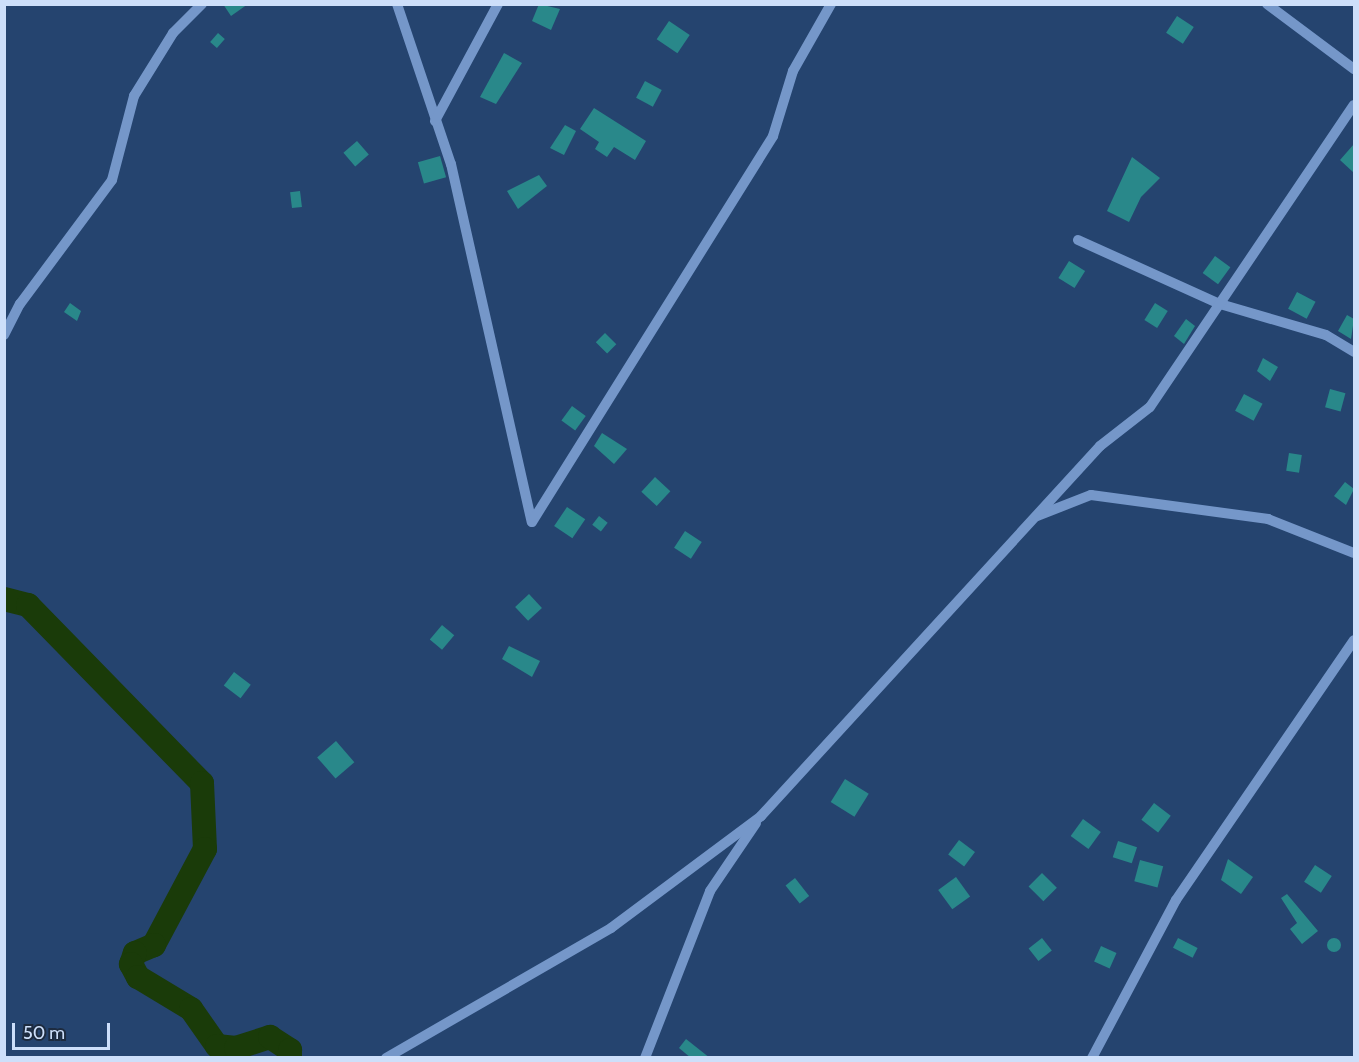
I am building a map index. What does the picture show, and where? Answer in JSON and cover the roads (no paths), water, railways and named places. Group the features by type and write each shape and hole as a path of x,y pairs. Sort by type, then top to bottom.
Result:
{"street":[{"path":"4,335 20,304 112,180 134,96 173,33 202,4"},
{"path":"397,4 451,164 532,522 773,136 793,71 831,4"},
{"path":"435,121 498,4"},
{"path":"1267,4 1354,69"},
{"path":"645,1058 710,891 761,816 1100,446 1150,407 1354,105"},
{"path":"1078,240 1220,304 1326,335 1354,352"},
{"path":"1034,517 1091,495 1268,519 1354,553"},
{"path":"1092,1058 1176,900 1354,640"},
{"path":"386,1058 611,928 761,816"}],"waterway":[{"path":"4,599 28,605 202,783 205,849 154,945 135,953 131,964 138,977 191,1009 217,1046 236,1048 270,1037 290,1050 290,1058"}]}
